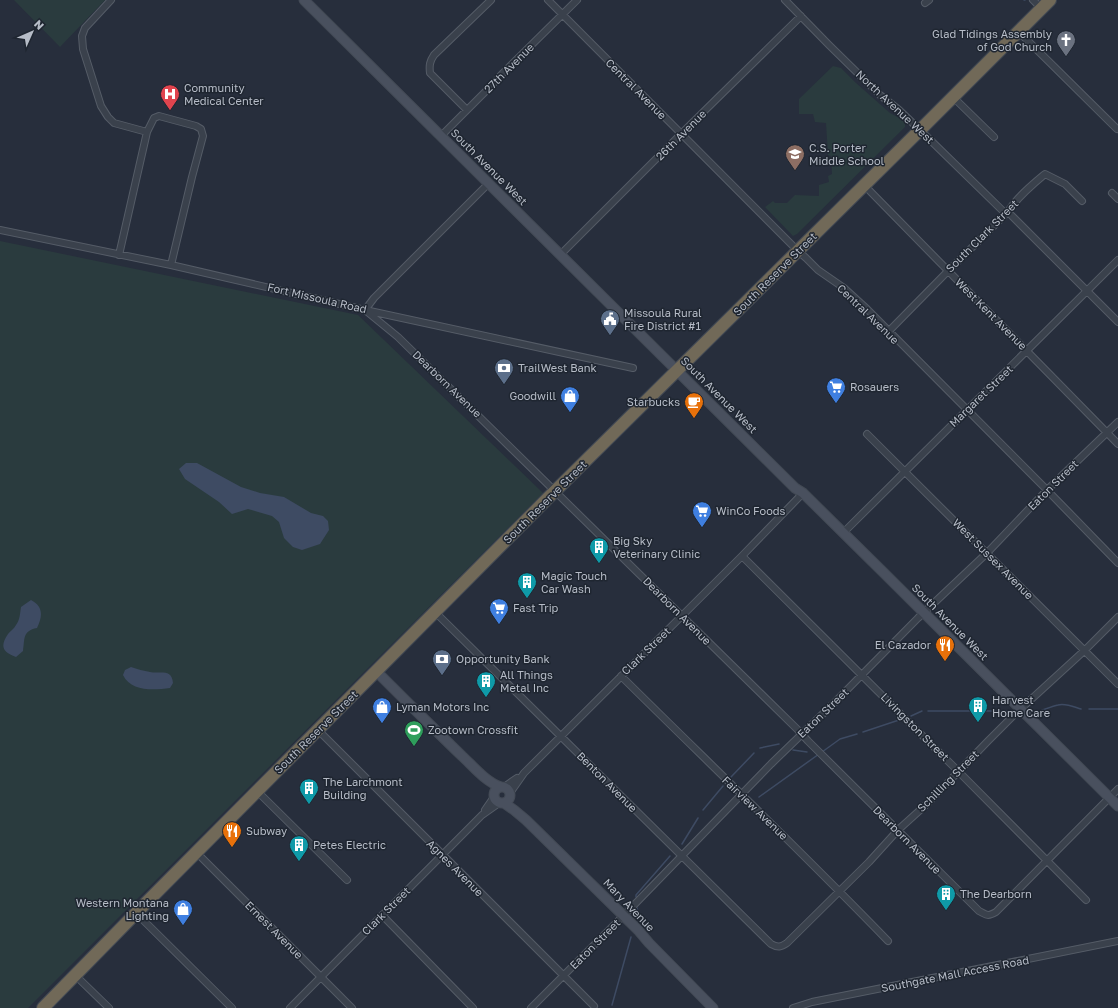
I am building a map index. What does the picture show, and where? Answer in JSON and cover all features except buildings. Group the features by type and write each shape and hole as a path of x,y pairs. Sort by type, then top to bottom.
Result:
{"highway":[{"name":"South Reserve Street","path":"43,1008 376,671 953,97 1018,31 1041,3"}],"street":[{"path":"111,0 84,28 82,36 83,50 101,106 108,117 114,123 147,132"},
{"name":"South Avenue West","path":"304,0 795,488 803,493 924,612 1118,806"},
{"path":"467,110 430,73 430,61 434,54 491,0"},
{"name":"Central Avenue","path":"548,0 798,251 818,270 844,288 1047,490 1118,563"},
{"name":"27th Avenue","path":"441,136 578,0"},
{"name":"North Avenue West","path":"785,0 880,95 899,110 920,130 1118,322"},
{"name":"26th Avenue","path":"561,254 801,16"},
{"path":"1018,31 1117,129"},
{"path":"953,97 994,137"},
{"path":"119,255 147,132 154,118 159,116 196,126 201,129 203,136 171,265"},
{"name":"South Clark Street","path":"888,332 1045,174 1065,184 1082,201"},
{"path":"365,310 374,298 489,184"},
{"name":"West Kent Avenue","path":"864,185 1118,444"},
{"path":"1112,193 1118,199"},
{"name":"Fort Missoula Road","path":"0,230 171,265 365,310 633,368"},
{"name":"Margaret Street","path":"844,533 1118,260"},
{"name":"Dearborn Avenue","path":"365,310 398,337 556,491 979,911 987,916 996,912 1047,860"},
{"name":"Eaton Street","path":"531,1008 741,794 924,612 987,553 1047,490 1118,422"},
{"name":"West Sussex Avenue","path":"867,434 1118,684"},
{"name":"Clark Street","path":"290,1008 742,556 803,493"},
{"name":"Livingston Street","path":"742,556 958,770 1086,900"},
{"name":"Benton Avenue","path":"435,612 682,855 770,944 781,947"},
{"name":"Schilling Street","path":"781,947 787,943 869,862 898,830 929,802 958,770 1118,617"},
{"name":"Mary Avenue","path":"376,671 438,733 482,774 489,783 514,805 526,820 638,930 713,1008"},
{"name":"Fairview Avenue","path":"621,676 840,890 888,941"},
{"name":"Agnes Avenue","path":"318,730 594,1006"},
{"path":"1047,860 1118,789"},
{"path":"257,791 347,880"},
{"name":"Ernest Avenue","path":"196,852 352,1008"},
{"path":"136,913 232,1008"},
{"path":"382,915 474,1008"},
{"name":"Southgate Mall Access Road","path":"793,1008 818,1001 1118,941"},
{"path":"75,975 109,1008"}],"shaded area":[{"path":"14,0 105,0 60,47"},
{"path":"833,66 841,68 890,113 901,119 905,123 905,127 797,234 793,236 765,207 773,201 775,203 787,203 795,195 819,196 819,185 829,182 828,176 832,174 831,156 828,155 826,123 815,122 813,114 799,114 799,99"},
{"path":"0,241 358,315 543,493 28,1008 0,1008"}],"water":[{"path":"186,463 197,463 241,487 260,493 284,497 311,513 323,516 328,521 329,530 320,544 302,550 293,547 284,538 279,522 272,516 248,509 232,514 219,502 185,479 179,469"},
{"path":"31,600 40,608 40,619 37,628 29,631 25,636 23,651 16,657 5,651 3,645 5,638 17,623 20,616 21,607"},
{"path":"131,667 150,672 168,673 172,678 173,683 170,688 144,689 137,687 127,681 123,675 125,670"}],"waterway":[{"path":"1037,712 1053,706 1064,704 1081,709"},
{"path":"1089,709 1118,709"},
{"path":"911,716 922,711"},
{"path":"928,711 1007,711"},
{"path":"863,732 899,720"},
{"path":"822,752 840,739 857,734"},
{"path":"760,748 779,744"},
{"path":"793,750 807,752"},
{"path":"731,777 754,753"},
{"path":"759,797 819,754"},
{"path":"703,810 723,786"},
{"path":"682,844 698,818"},
{"path":"636,897 636,895 670,856"},
{"path":"636,919 638,912 637,908"},
{"path":"612,1005 631,937"}],"place":[{"name":"Glad Tidings Assembly of God Church","path":"1066,57"},
{"name":"Community Medical Center","path":"170,111"},
{"name":"C.S. Porter Middle School","path":"795,171"},
{"name":"Missoula Rural Fire District #1","path":"610,336"},
{"name":"TrailWest Bank","path":"504,385"},
{"name":"Rosauers","path":"836,404"},
{"name":"Goodwill","path":"570,413"},
{"name":"Starbucks","path":"694,419"},
{"name":"WinCo Foods","path":"702,528"},
{"name":"Big Sky Veterinary Clinic","path":"599,564"},
{"name":"Magic Touch Car Wash","path":"527,599"},
{"name":"Fast Trip","path":"499,625"},
{"name":"El Cazador","path":"945,662"},
{"name":"Opportunity Bank","path":"442,676"},
{"name":"All Things Metal Inc","path":"486,698"},
{"name":"Harvest Home Care","path":"978,723"},
{"name":"Lyman Motors Inc","path":"382,724"},
{"name":"Zootown Crossfit","path":"414,747"},
{"name":"The Larchmont Building","path":"309,805"},
{"name":"Subway","path":"232,848"},
{"name":"Petes Electric","path":"299,862"},
{"name":"The Dearborn","path":"946,911"},
{"name":"Western Montana Lighting","path":"183,926"}]}
